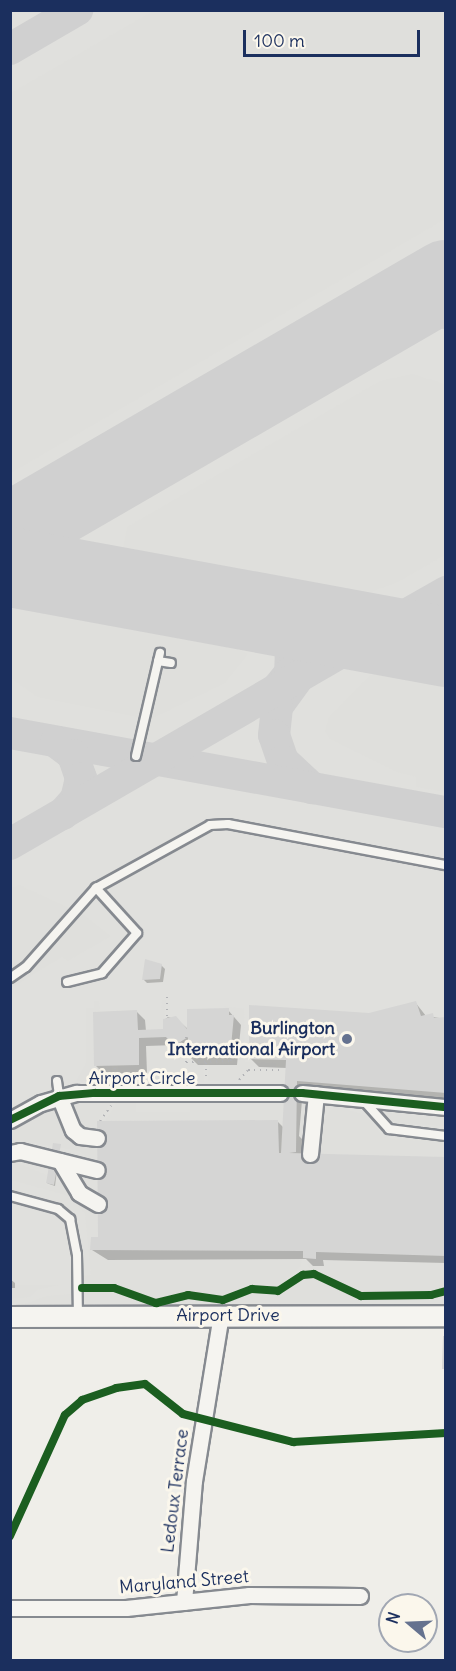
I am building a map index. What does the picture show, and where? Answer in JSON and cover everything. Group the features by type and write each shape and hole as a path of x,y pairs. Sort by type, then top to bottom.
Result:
{"main road":[{"name":"Airport Drive","path":"10,1317 221,1314 446,1316"}],"street":[{"name":"Airport Circle","path":"10,1120 59,1096 95,1093 280,1093"},
{"path":"310,1154 309,1094 446,1107"},
{"path":"59,1096 73,1130 80,1136 97,1138"},
{"path":"10,1153 20,1151 97,1170"},
{"path":"60,1161 80,1193 98,1204"},
{"name":"Ledoux Terrace","path":"184,1602 194,1481 221,1314"},
{"name":"Maryland Street","path":"10,1608 126,1608 249,1596 360,1596"}],"lane":[{"path":"136,756 159,657 171,663"},
{"path":"10,978 26,967 96,888 210,825 228,825 446,865"},
{"path":"67,982 102,973 136,933 96,888"},
{"path":"57,1081 59,1096"},
{"path":"363,1100 389,1129 446,1136"},
{"path":"10,1196 58,1209 70,1219 77,1269 78,1316"}],"path":[{"path":"167,992 167,1016"},
{"path":"186,1037 186,1062 206,1062 231,1061 231,1037"},
{"path":"206,1057 206,1076"},
{"path":"115,1066 115,1077"}],"shaded area":[{"path":"10,11 445,11 445,1305 11,1309"},
{"path":"153,11 445,11 445,219 11,473 11,93"},
{"path":"412,374 445,384 445,555 398,582 360,596 320,594 121,557 127,527 380,381"},
{"path":"10,599 216,639 248,654 225,683 151,719 161,664 173,660 164,658 163,649 157,648 142,715 137,717 37,697 11,678"},
{"path":"370,675 414,675 445,681 445,792 416,787 416,777 397,772 330,739 325,731 329,717"},
{"path":"19,885 69,908 11,972 11,888"},
{"path":"81,913 111,936 68,961 62,957 11,988 11,983 30,970"},
{"path":"162,1000 166,1000 163,1029 138,1030 137,1010 161,1010"},
{"path":"94,1001 99,1001 100,1011 93,1012 94,1066 112,1066 112,1082 76,1081 86,1063 86,1008 94,1008"},
{"path":"224,1006 244,1009 245,1062 276,1063 275,1067 252,1067 237,1080 208,1081 209,1064 233,1063 234,1016"},
{"path":"166,1037 174,1045 183,1037 184,1064 203,1063 204,1082 118,1082 118,1066 139,1065 139,1038"},
{"path":"273,1100 274,1103 306,1102 300,1153 289,1153 296,1152 296,1133 281,1135 279,1153 277,1120 105,1121 118,1101 136,1101 136,1112 190,1112 190,1101"},
{"path":"112,1101 97,1121 97,1132 80,1128 73,1104"},
{"path":"335,1106 367,1116 380,1133 391,1139 445,1142 445,1157 321,1154 323,1119"},
{"path":"53,1107 59,1111 72,1139 80,1145 97,1145 97,1164 79,1151 28,1142 11,1144 12,1128"},
{"path":"380,1112 445,1118 445,1126 389,1122"},
{"path":"12,1161 47,1175 44,1183 50,1186 63,1180 82,1204 98,1211 98,1237 91,1238 91,1250 303,1251 301,1266 277,1287 252,1283 218,1296 184,1292 156,1299 110,1284 82,1285 82,1276 91,1275 85,1214 69,1196 11,1180"},
{"path":"316,1252 445,1256 445,1289 431,1294 353,1292 308,1267 307,1258 316,1258"},
{"path":"307,1277 368,1299 445,1294 446,1305 89,1308 82,1302 82,1291 104,1290 154,1307 184,1302 222,1304 252,1293 274,1296"},
{"path":"11,1285 59,1285 37,1290 30,1297 11,1299"},
{"path":"72,1294 71,1304 64,1308 11,1309 46,1296"}],"building":[{"path":"145,959 162,964 160,979 142,980"},
{"path":"416,1001 421,1016 433,1013 434,1018 446,1017 446,1093 297,1081 296,1152 289,1153 446,1157 446,1256 316,1252 316,1259 303,1258 303,1251 90,1250 91,1237 98,1237 97,1121 278,1120 279,1153 281,1153 286,1060 249,1059 249,1005 369,1013"},
{"path":"229,1008 229,1015 234,1015 230,1057 188,1057 188,1037 174,1046 166,1037 139,1038 139,1065 94,1066 93,1012 137,1010 138,1030 163,1029 163,1019 176,1016 187,1029 187,1009"},
{"path":"53,1143 61,1144 54,1185 46,1183"},
{"path":"443,1336 446,1336 446,1369 442,1369"}],"taxiway":[{"path":"10,49 77,10"},
{"path":"378,319 430,310 446,313"},
{"path":"364,632 383,628 446,592"},
{"path":"247,610 277,624 291,648 290,673 276,690"},
{"path":"10,844 383,628"},
{"path":"297,679 277,707 274,735 283,761 312,788"},
{"path":"10,733 446,812"},
{"path":"56,742 73,755 81,778 76,799 63,814"}],"runway":[{"path":"10,533 446,280"},
{"path":"10,567 446,647"}],"cycle path":[{"path":"10,1120 59,1096 95,1093 302,1093 446,1107"},
{"path":"82,1288 114,1288 156,1303 188,1295 223,1300 252,1289 278,1291 303,1275 314,1274 361,1296 431,1295 446,1291"},
{"path":"10,1536 65,1415 82,1400 116,1388 145,1384 183,1414 293,1442 446,1433"}],"place":[{"name":"Burlington International Airport","path":"347,1039"}]}
